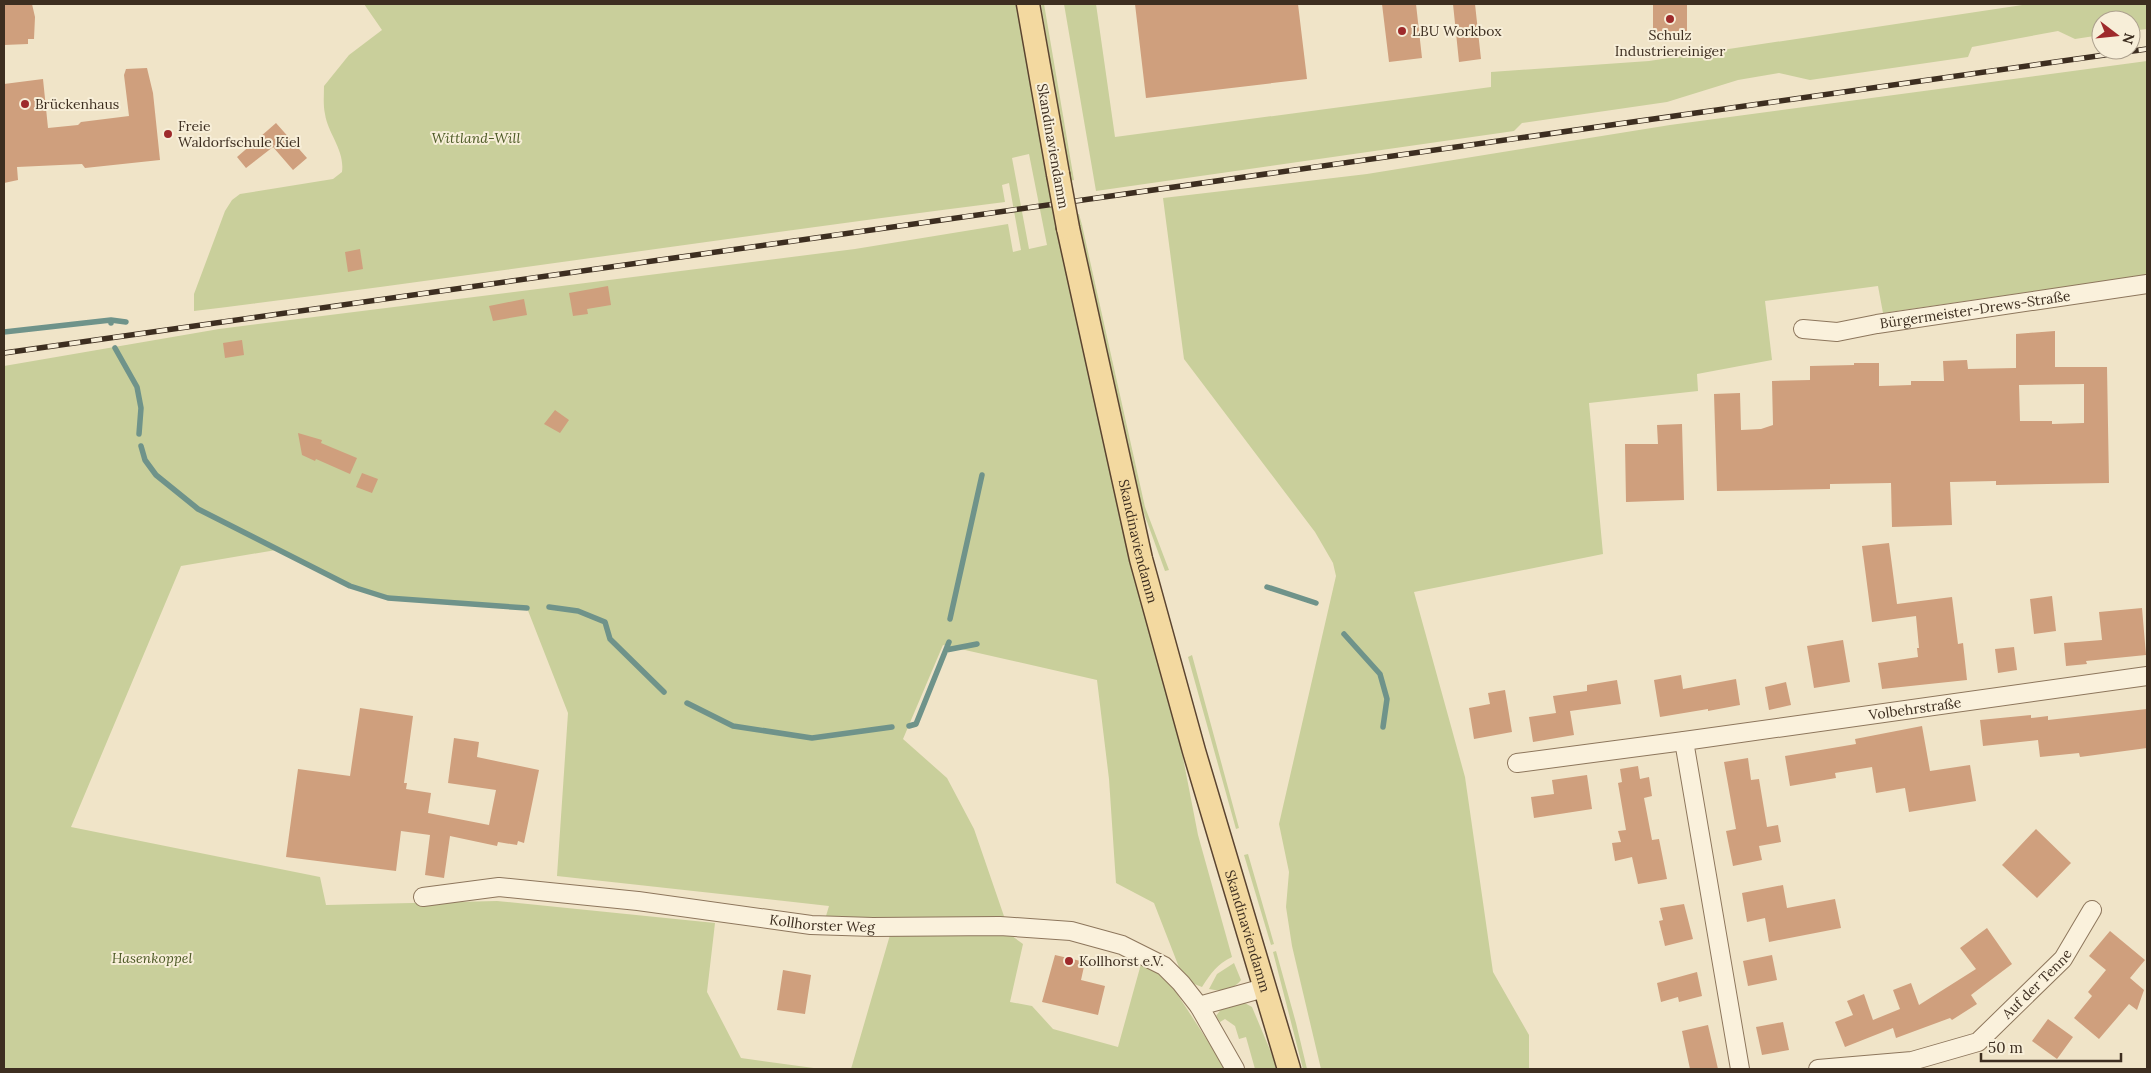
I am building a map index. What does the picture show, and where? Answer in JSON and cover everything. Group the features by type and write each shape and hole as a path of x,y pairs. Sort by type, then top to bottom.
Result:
{"main road":[{"name":"Skandinaviendamm","path":"1028,4 1068,228 1142,559 1194,751 1289,1069"}],"street":[{"name":"Bürgermeister-Drews-Straße","path":"1803,329 1837,332 1877,324 2147,284"},
{"name":"Volbehrstraße","path":"1517,763 2147,676"},
{"path":"1684,741 1740,1069"},
{"name":"Kollhorster Weg","path":"423,897 499,888 638,901 811,925 873,927 1000,926 1071,931 1122,945 1164,966 1181,983 1199,1006 1235,1069"},
{"name":"Auf der Tenne","path":"1818,1069 1913,1065 1978,1042 2063,959 2092,910"},
{"path":"1199,1006 1264,988"}],"green space":[{"path":"364,4 1019,4 1058,230 1076,315 1120,509 1178,732 1198,835 1232,957 1215,969 1202,987 1189,982 1182,975 1154,903 1116,883 1109,779 1097,680 943,645 903,739 947,778 974,829 1006,922 881,923 826,916 829,906 557,876 568,713 527,608 388,598 350,586 276,550 181,566 71,827 320,877 326,905 497,901 715,923 707,992 741,1058 821,1069 4,1069 4,366 219,329 855,249 1008,224 1013,252 1021,250 1009,183 1002,185 1005,202 194,311 194,294 225,211 232,200 240,194 333,179 342,172 339,149 325,114 324,86 349,55 382,30","holes":["1029,154 1047,245 1029,249 1012,158"]},
{"path":"1041,4 1044,4 1074,180 1070,181"},
{"path":"1064,4 1096,4 1115,137 1491,87 1491,72 1649,61 2029,4 2147,4 2147,29 2141,30 2141,10 2091,10 2091,37 2075,39 2058,31 1972,47 1968,57 1810,80 1779,73 1738,80 1667,102 1522,123 1514,131 1096,191"},
{"path":"2147,61 2147,275 1883,313 1878,286 1765,301 1772,360 1697,374 1698,391 1589,403 1603,554 1414,592 1465,777 1493,972 1529,1035 1529,1069 1321,1069 1292,946 1286,907 1289,872 1279,824 1336,576 1333,563 1315,532 1184,359 1163,198 1367,174 1670,125"},
{"path":"1076,214 1079,214 1082,225 1145,507 1169,570 1165,571 1142,508 1107,361"},
{"path":"1192,655 1239,828 1236,829 1188,657"},
{"path":"1248,854 1274,944 1271,945 1244,855"},
{"path":"890,935 1012,936 1023,944 1010,1002 1032,1006 1053,1029 1118,1047 1141,964 1156,969 1170,983 1226,1069 851,1069"},
{"path":"1276,951 1307,1069 1303,1069 1273,952"},
{"path":"1234,963 1241,980 1238,984 1226,990 1209,989 1217,974"},
{"path":"1243,1002 1252,1007 1278,1069 1255,1069 1246,1037 1239,1039 1235,1026 1225,1019 1220,1022 1216,1016 1222,1008"}],"building":[{"path":"4,4 32,4 35,17 34,39 28,39 28,44 4,45"},
{"path":"1135,4 1298,4 1307,79 1146,98"},
{"name":"LBU Workbox","path":"1382,4 1416,4 1422,58 1389,62"},
{"path":"1453,4 1475,4 1481,59 1459,62"},
{"name":"Schulz Industriereiniger","path":"1653,4 1687,4 1687,34 1653,34"},
{"path":"147,68 153,93 160,160 85,168 82,164 17,167 18,180 4,183 4,84 43,79 48,128 78,125 81,122 129,116 124,75 126,69"},
{"path":"276,123 307,158 293,170 273,147 246,168 237,157"},
{"path":"360,249 363,269 348,272 345,252"},
{"path":"608,286 611,305 587,309 588,314 573,316 569,293"},
{"path":"524,299 527,315 493,321 489,306"},
{"path":"2055,331 2055,367 2107,367 2109,483 1996,485 1996,481 1950,482 1952,525 1892,527 1891,483 1830,484 1830,489 1717,491 1714,394 1740,393 1741,430 1761,429 1773,425 1772,381 1810,380 1810,366 1879,363 1879,386 1911,385 1911,381 1944,381 1943,361 1967,360 1968,369 2016,368 2016,334","holes":["2084,384 2084,423 2052,424 2052,421 2020,421 2019,385"]},
{"path":"242,340 244,355 225,358 223,343"},
{"path":"555,410 569,420 560,433 544,424"},
{"path":"1682,424 1684,500 1626,502 1625,444 1658,444 1657,425"},
{"path":"298,433 322,440 321,443 357,458 350,474 302,455"},
{"path":"362,473 378,479 372,493 356,487"},
{"path":"1889,543 1897,604 1952,597 1958,644 1963,643 1967,680 1882,689 1878,663 1918,657 1917,648 1919,648 1916,616 1872,622 1862,546"},
{"path":"2052,596 2056,631 2034,634 2030,599"},
{"path":"2142,608 2146,655 2086,661 2087,664 2066,666 2064,643 2102,640 2099,612"},
{"path":"1843,640 1850,682 1814,688 1807,646"},
{"path":"2014,647 2017,670 1998,673 1995,649"},
{"path":"1681,675 1683,689 1736,679 1740,705 1660,717 1654,680"},
{"path":"1617,680 1621,704 1570,711 1574,735 1533,742 1529,717 1556,713 1553,696 1587,691 1587,685"},
{"path":"1786,682 1791,705 1769,710 1765,687"},
{"path":"1505,690 1512,732 1474,739 1469,708 1490,704 1488,693"},
{"path":"360,708 413,716 404,783 407,783 406,789 431,793 428,813 489,825 496,790 448,783 454,738 479,742 477,757 539,770 524,843 518,841 517,845 498,842 497,846 450,836 444,878 425,875 430,835 401,831 396,871 286,857 298,769 350,776"},
{"path":"2147,709 2147,748 2080,757 2079,753 2040,757 2038,740 1983,746 1980,720 2031,715 2031,718 2048,716 2048,720"},
{"path":"1922,726 1930,771 1970,765 1976,801 1909,812 1905,788 1876,793 1872,767 1835,773 1836,778 1790,786 1785,756 1856,744 1855,739"},
{"path":"1748,758 1751,780 1759,779 1767,827 1778,825 1781,842 1759,846 1762,860 1733,866 1726,831 1736,829 1724,762"},
{"path":"1638,766 1640,779 1649,777 1652,796 1644,798 1652,840 1659,839 1667,879 1638,884 1632,857 1615,861 1612,843 1621,842 1618,831 1626,830 1618,783 1622,782 1620,769"},
{"path":"1587,775 1592,809 1534,818 1531,797 1554,794 1552,780"},
{"path":"2036,829 2071,863 2037,898 2002,865"},
{"path":"1783,885 1787,908 1835,899 1841,928 1769,942 1765,918 1747,922 1742,893"},
{"path":"1684,904 1693,939 1665,946 1659,921 1663,920 1660,908"},
{"path":"1987,928 2012,964 1971,995 1977,1004 1952,1020 1950,1018 1896,1038 1893,1028 1845,1047 1835,1022 1853,1015 1847,1001 1864,994 1873,1020 1900,1009 1893,990 1911,983 1919,1005 1976,969 1960,948"},
{"path":"2110,931 2145,960 2130,978 2144,990 2137,1010 2129,1004 2099,1039 2074,1018 2092,996 2088,992 2106,970 2089,956"},
{"path":"1055,955 1085,962 1081,980 1105,986 1098,1015 1042,1002"},
{"path":"1772,955 1777,980 1748,986 1743,961"},
{"path":"783,970 811,975 805,1014 777,1010"},
{"path":"1697,972 1702,996 1679,1002 1678,997 1661,1002 1657,983"},
{"path":"2048,1019 2073,1037 2057,1059 2032,1041"},
{"path":"1783,1022 1789,1050 1762,1055 1756,1027"},
{"path":"1708,1025 1718,1069 1690,1069 1682,1031"}],"waterway":[{"path":"111,320 126,322"},
{"path":"4,332 111,320 111,323"},
{"path":"115,348 137,387 141,408 139,434"},
{"path":"141,446 145,460 156,475 198,509 350,586 388,598 527,608"},
{"path":"950,619 982,475"},
{"path":"1267,587 1316,603"},
{"path":"549,607 578,611 605,622 610,639 664,692"},
{"path":"1344,634 1380,674 1387,699 1383,727"},
{"path":"909,726 916,724 949,642"},
{"path":"946,650 977,644"},
{"path":"687,703 733,726 812,738 892,727"}],"railway":[{"path":"4,353 2147,49"}],"place":[{"name":"Schulz Industriereiniger","path":"1670,19"},
{"name":"LBU Workbox","path":"1402,31"},
{"name":"Brückenhaus","path":"25,104"},
{"name":"Freie Waldorfschule Kiel","path":"168,134"},
{"name":"Kollhorst e.V.","path":"1069,961"}],"park label":[{"name":"Wittland-Will","path":"476,138"},
{"name":"Hasenkoppel","path":"152,958"}]}
